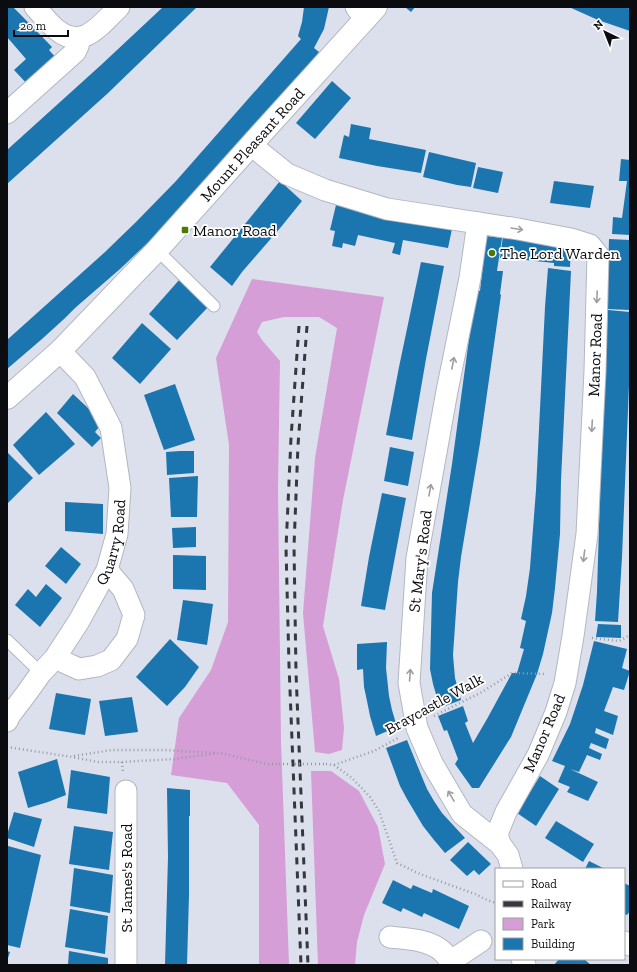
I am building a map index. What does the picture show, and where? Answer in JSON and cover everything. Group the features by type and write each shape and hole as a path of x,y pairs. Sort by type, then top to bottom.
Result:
{"street":[{"path":"35,7 57,30 70,37 80,38 96,30 119,7"},
{"name":"Mount Pleasant Road","path":"7,398 60,351 157,250 366,11"},
{"path":"7,113 75,52 80,38"},
{"name":"Manor Road","path":"251,144 287,174 325,190 387,209 523,230 570,239 590,245 598,255 595,371 587,534 574,636 565,683 556,712 538,754 506,812 497,834 500,844"},
{"name":"St Mary's Road","path":"478,223 470,278 417,558 409,683 417,728 432,763 462,814 500,844 508,855 512,868"},
{"name":"Quarry Road","path":"7,721 40,673 55,658 79,621 106,570 117,534 120,488 111,428 84,377 60,351"},
{"path":"55,658 80,669 97,666 111,660 127,639 134,615 123,589 106,570"},
{"name":"St James's Road","path":"126,791 126,965"},
{"path":"476,826 506,812"},
{"path":"390,937 423,942 440,950 453,963 481,941"}],"lane":[{"path":"157,250 214,306"},
{"path":"7,640 40,673"}],"path":[{"path":"574,636 619,641 630,636"},
{"name":"Braycastle Walk","path":"334,765 374,751 417,728 432,717 482,692 512,673 546,674"},
{"path":"7,748 98,762 174,759 220,753"},
{"path":"72,757 112,750 166,750 220,753 266,764 334,765 352,778 370,797 379,811 397,863 420,874 495,903"}],"green space":[{"path":"252,279 384,297 343,500 323,626 339,679 344,728 342,750 329,754 315,752 303,613 315,458 337,328 319,317 284,317 262,322 257,332 280,361 278,488 281,741 289,965 259,965 259,825 227,783 171,775 179,718 211,670 228,622 229,445 216,358"},
{"path":"311,771 331,771 359,791 378,827 385,864 364,915 357,942 355,965 318,965"}],"building":[{"path":"7,7 13,7 52,47 49,50 58,60 29,86 14,70 26,59 7,37"},
{"path":"163,7 197,7 107,94 7,184 7,150"},
{"path":"304,7 329,7 324,29 314,48 319,52 301,75 174,218 120,269 7,369 7,340 105,252 176,181 301,39 298,36"},
{"path":"405,7 415,7 411,12"},
{"path":"569,7 626,7 630,9 630,31 598,20"},
{"path":"332,81 351,98 315,139 296,123"},
{"path":"351,124 371,128 369,139 426,150 421,173 339,158 344,135 349,137"},
{"path":"429,152 476,163 471,187 423,177"},
{"path":"621,159 630,160 630,235 612,234 613,217 622,218 627,181 619,181"},
{"path":"478,167 503,172 498,193 473,188"},
{"path":"280,181 302,201 232,286 210,267"},
{"path":"554,181 594,186 590,208 550,203"},
{"path":"336,205 452,229 448,248 403,240 400,255 392,253 395,243 358,235 355,246 343,243 342,248 332,246 335,231 330,230"},
{"path":"486,236 502,238 497,271 503,271 501,295 458,582 453,655 455,678 461,700 440,708 430,669 432,593 452,464 472,317 477,290 480,291"},
{"path":"503,236 571,246 570,267 554,266 554,263 500,258"},
{"path":"609,239 630,240 630,310 607,309"},
{"path":"421,262 444,266 412,440 386,435"},
{"path":"548,268 571,271 561,480 560,534 552,613 537,674 511,737 479,788 472,788 455,764 458,759 447,730 444,731 438,716 463,706 468,721 465,723 473,743 512,673 517,673 524,649 520,648 526,621 521,619 530,568 536,490"},
{"path":"180,279 209,306 177,340 149,314"},
{"path":"608,310 630,312 630,361 618,622 595,621"},
{"path":"142,323 171,349 140,384 112,358"},
{"path":"175,384 195,440 164,450 144,395"},
{"path":"73,394 103,422 95,432 101,438 92,447 57,413"},
{"path":"46,412 75,444 39,475 13,445"},
{"path":"390,447 414,452 408,486 384,481"},
{"path":"194,451 194,473 167,475 166,452"},
{"path":"7,452 33,478 7,504"},
{"path":"198,476 197,517 171,517 169,478"},
{"path":"382,493 406,498 385,610 361,606"},
{"path":"65,502 103,504 103,534 65,531"},
{"path":"196,527 196,547 173,548 172,528"},
{"path":"61,547 81,564 66,584 45,566"},
{"path":"173,555 206,556 206,590 173,589"},
{"path":"46,584 62,598 40,627 15,605 28,589 36,597"},
{"path":"183,600 213,604 207,645 177,640"},
{"path":"598,624 621,625 621,638 596,637"},
{"path":"170,639 199,667 185,687 167,706 136,677"},
{"path":"594,641 627,649 622,668 630,671 624,690 613,687 604,711 618,716 613,735 596,728 595,733 609,739 606,749 591,743 589,748 602,754 600,760 587,755 579,772 570,769 598,782 588,801 567,792 570,787 558,782 565,766 552,761 570,724 583,685"},
{"path":"387,642 386,668 389,696 397,727 376,736 364,687 363,669 357,670 357,644"},
{"path":"56,693 91,699 85,735 49,729"},
{"path":"132,697 138,732 105,736 99,701"},
{"path":"407,740 427,789 434,801 442,813 465,838 445,853 423,826 407,799 400,786 386,748"},
{"path":"57,759 66,795 28,808 18,772"},
{"path":"71,770 110,777 107,814 67,808"},
{"path":"540,776 559,789 536,826 517,813"},
{"path":"167,788 190,790 187,965 165,965 168,857"},
{"path":"14,812 42,819 34,847 7,838"},
{"path":"556,821 594,844 583,862 545,838"},
{"path":"74,826 113,832 109,870 69,864"},
{"path":"468,842 491,864 479,875 474,870 467,876 450,860"},
{"path":"8,846 41,855 20,948 7,945"},
{"path":"589,861 603,868 586,868"},
{"path":"74,868 113,875 110,913 70,906"},
{"path":"393,880 411,889 413,885 432,893 433,889 469,906 459,929 424,913 422,917 403,908 401,912 382,903"},
{"path":"625,884 630,886 630,911 627,915 625,914"},
{"path":"70,909 108,916 105,954 65,947"},
{"path":"7,951 10,952 7,961"},
{"path":"69,951 108,958 108,965 68,965"},
{"path":"558,960 585,960 591,965 554,965"}],"railway":[{"path":"299,326 291,438 286,548 289,665 301,965"},
{"path":"307,326 298,445 294,546 296,673 308,965"}],"place":[{"name":"Manor Road","path":"185,230"},
{"name":"The Lord Warden","path":"492,253"}]}
